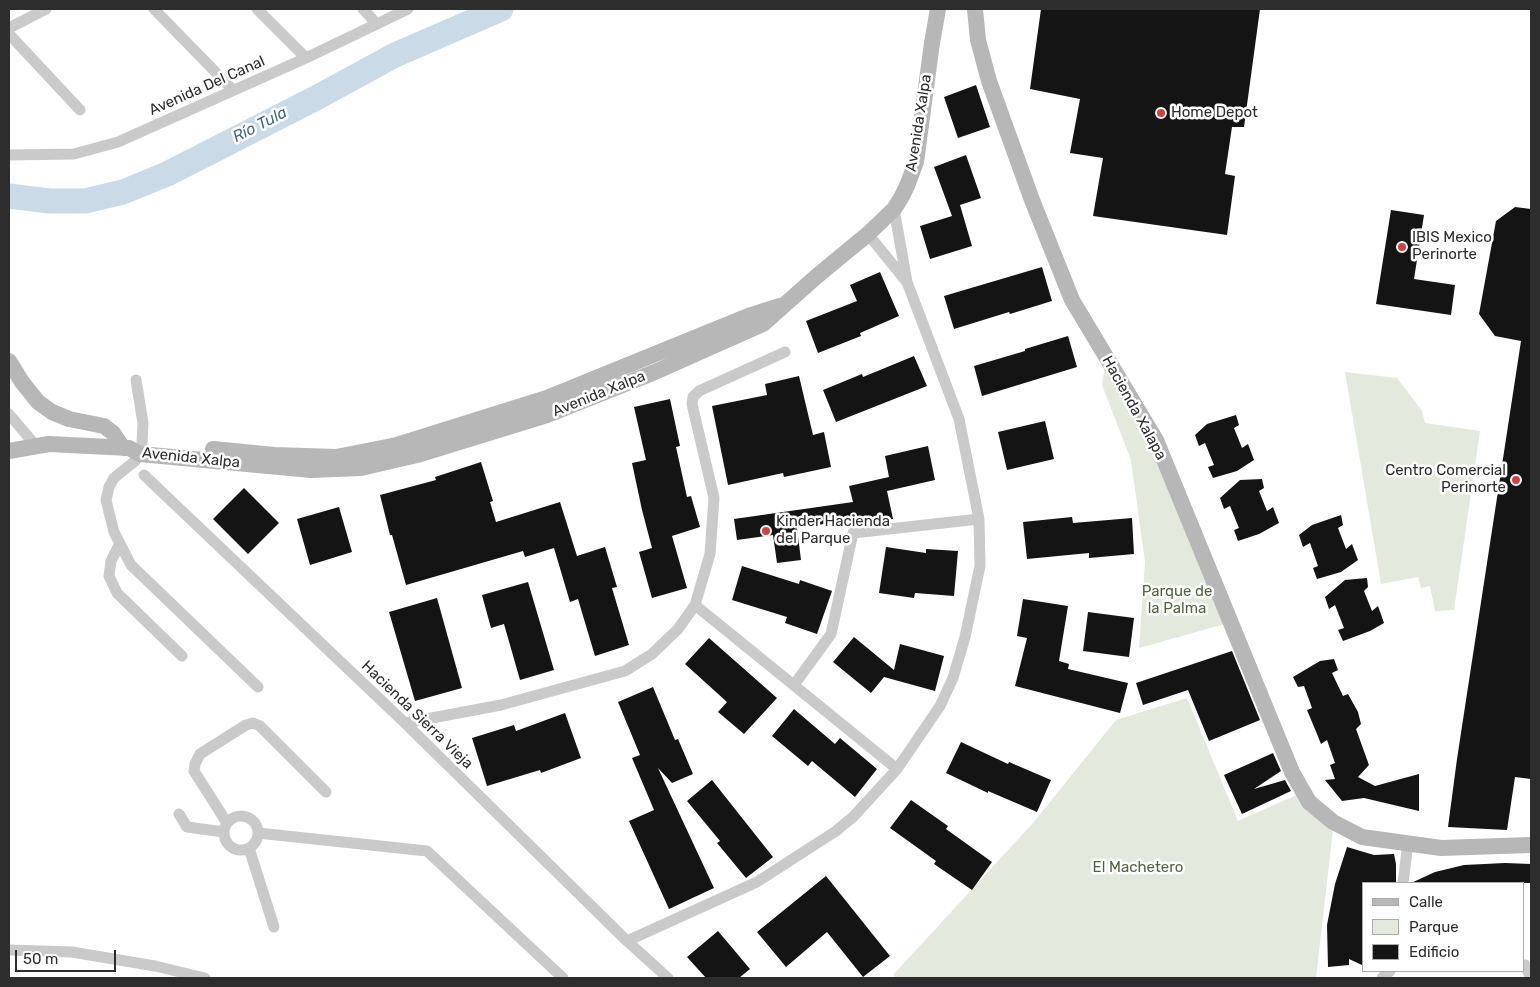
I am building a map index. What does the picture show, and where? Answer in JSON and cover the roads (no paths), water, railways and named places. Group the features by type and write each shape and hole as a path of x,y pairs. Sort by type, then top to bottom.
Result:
{"street":[{"path":"9,28 32,12 46,9"},
{"path":"154,9 232,90"},
{"path":"257,9 306,58"},
{"path":"363,9 377,24"},
{"name":"Avenida Del Canal","path":"9,155 74,154 118,142 306,58 408,9"},
{"name":"Avenida Xalpa","path":"9,451 49,444 336,457 397,445 544,408 763,324 868,234 894,209 907,186 916,162 938,9"},
{"name":"Hacienda Xalapa","path":"975,9 978,40 989,81 1032,200 1072,300 1156,440 1292,772 1309,802 1333,822 1362,837 1441,848 1531,845"},
{"path":"9,34 80,110"},
{"path":"628,942 757,882 824,840 853,817 897,769 940,706 953,678 965,637 980,566 979,519 959,419 907,282 894,209"},
{"path":"868,234 907,282"},
{"path":"405,724 501,705 625,671 659,647 678,629 695,605 710,554 714,498 692,404 693,397 700,391 785,352"},
{"path":"9,361 38,402 52,412 70,419 104,426 133,448"},
{"path":"136,380 143,423 133,448 135,461 114,478 109,487 106,500 108,513 120,545 131,566 258,687"},
{"path":"9,414 36,446"},
{"name":"Hacienda Sierra Vieja","path":"144,475 405,724 628,942 668,978"},
{"path":"794,685 831,634 853,533 979,519"},
{"path":"120,545 111,561 109,576 117,593 182,656"},
{"path":"695,605 897,769"},
{"path":"225,828 233,817 242,816 250,818 256,825 258,833 256,842 249,848 240,850 232,847 226,840 225,828 194,771 195,764 200,754 246,725 253,723 260,726 326,792"},
{"path":"178,814 186,827 225,828"},
{"path":"258,833 427,851 563,978"},
{"path":"1403,882 1408,843"},
{"path":"249,848 274,927"},
{"path":"9,950 72,952 155,966 205,978"},
{"path":"1525,965 1530,978"}],"waterway":[{"name":"Río Tula","path":"9,196 49,201 85,201 123,192 167,174 316,98 395,55 501,9"}],"place":[{"name":"Home Depot","path":"1161,113"},
{"name":"IBIS Mexico Perinorte","path":"1402,247"},
{"name":"Centro Comercial Perinorte","path":"1516,480"},
{"name":"Kinder Hacienda del Parque","path":"766,531"}],"park label":[{"name":"Parque de la Palma","path":"1177,600"},
{"name":"El Machetero","path":"1138,868"}]}
